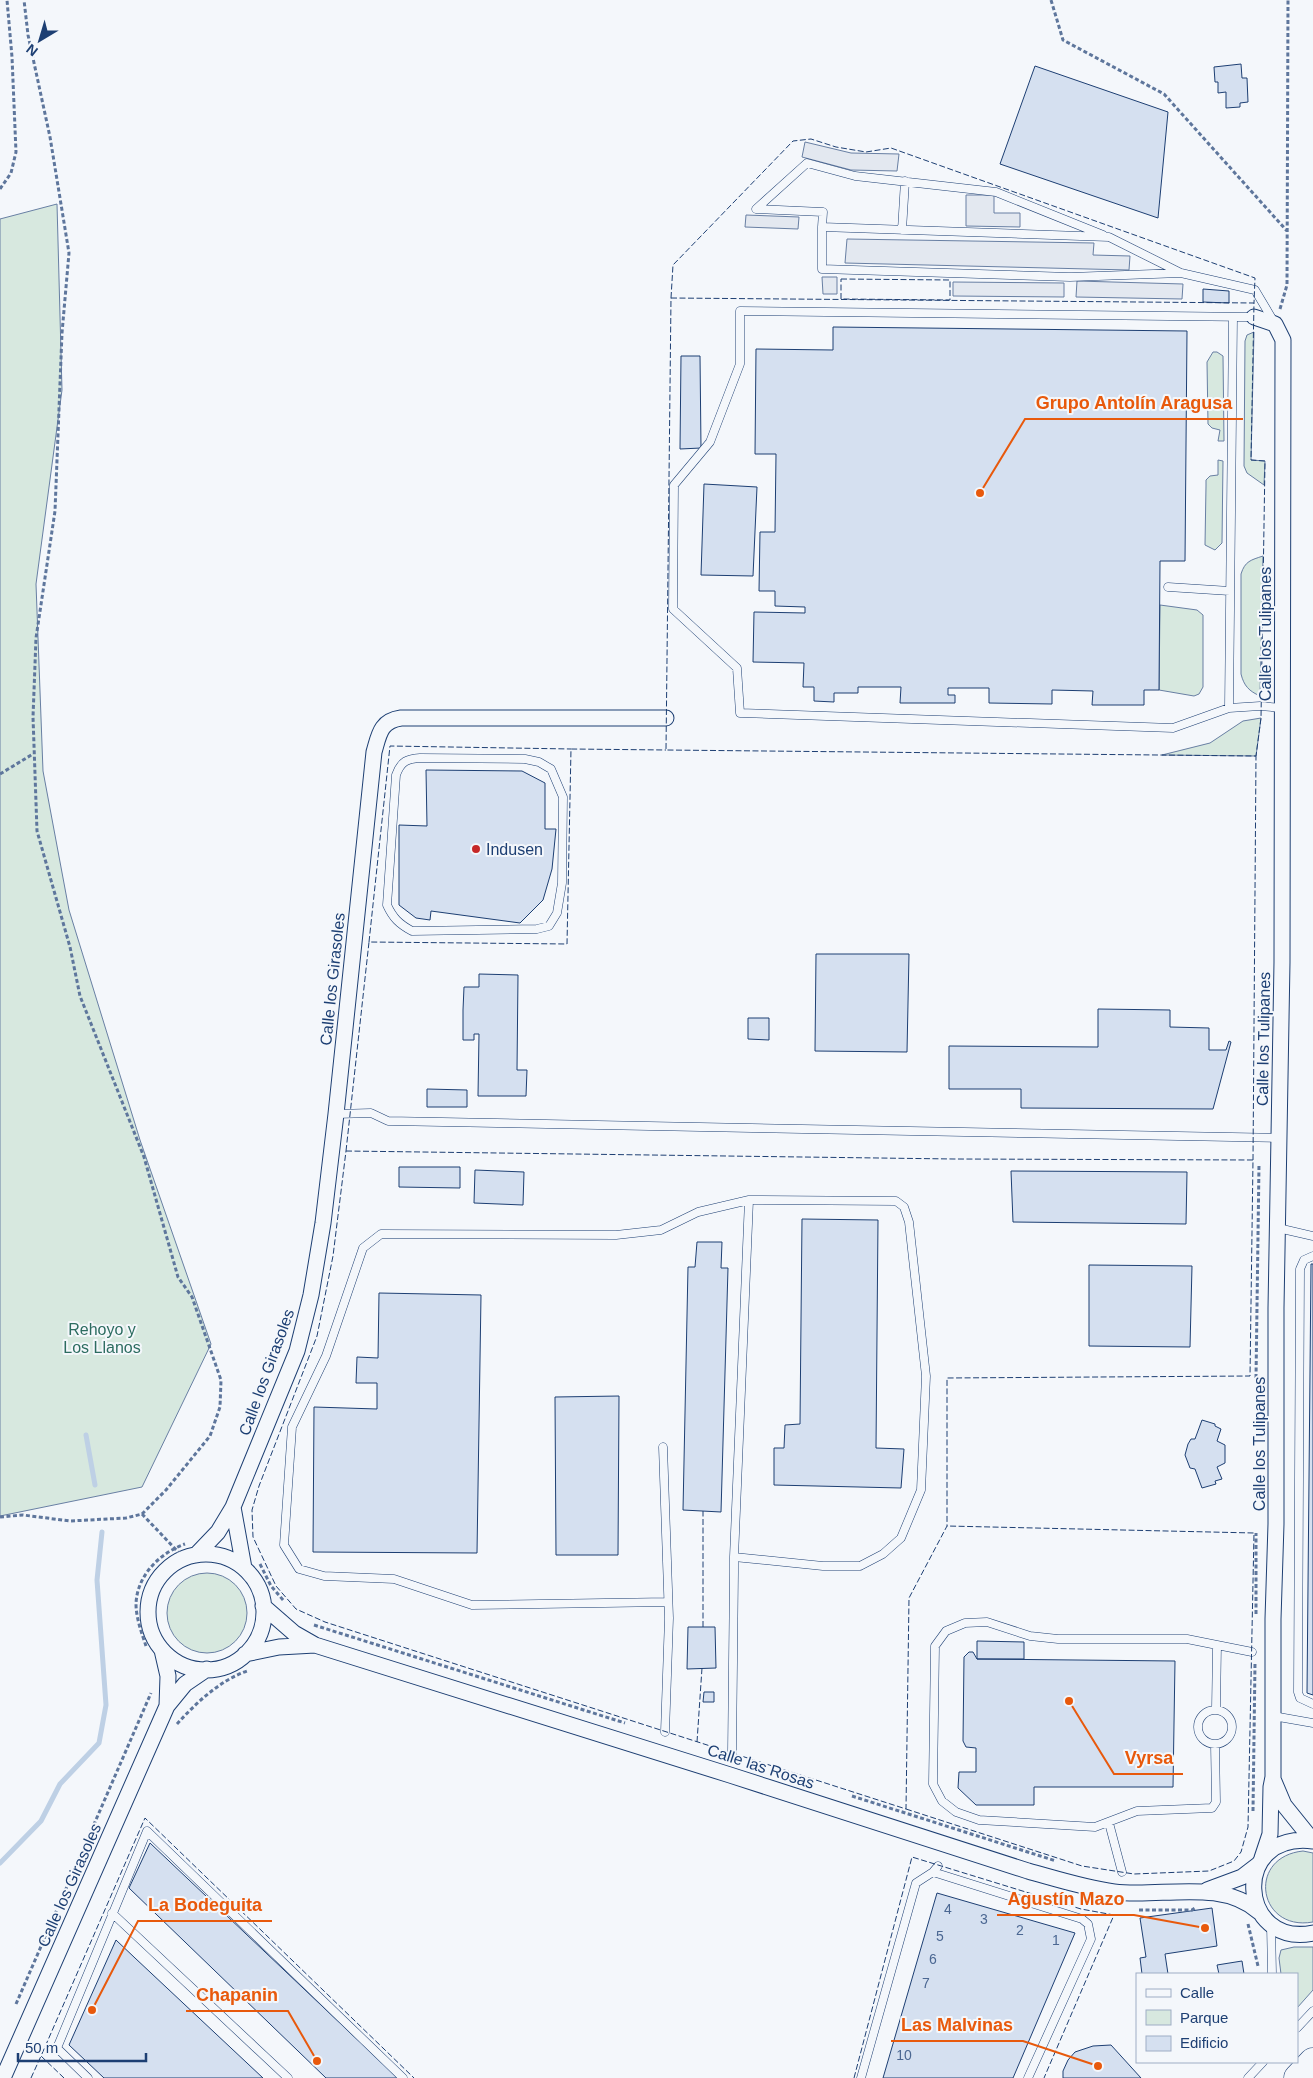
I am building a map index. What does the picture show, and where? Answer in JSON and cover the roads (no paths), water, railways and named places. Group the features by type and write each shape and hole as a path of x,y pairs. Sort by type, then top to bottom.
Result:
{"highway":[{"path":"1298,2078 1313,2062"}],"street":[{"path":"1254,317 1275,324"},
{"name":"Calle los Tulipanes","path":"1259,1912 1254,1896 1253,1880 1270,1834 1273,1777 1273,1619 1276,1514 1282,962 1283,340 1275,324"},
{"name":"Calle los Girasoles","path":"187,1550 218,1532 233,1507 296,1351 305,1322 323,1223 374,752 380,730 392,719 401,718 666,718"},
{"path":"233,1507 244,1568"},
{"path":"187,1550 213,1554 229,1559 244,1568 257,1585 263,1606 262,1624 256,1640 245,1654 234,1662 220,1668 207,1670 182,1664 155,1650 148,1616 149,1598 156,1581 168,1567 187,1550"},
{"name":"Calle las Rosas","path":"263,1606 294,1633 315,1645 1075,1885 1115,1892 1199,1899 1220,1894 1246,1900 1271,1925"},
{"name":"Calle las Rosas","path":"245,1654 279,1647 315,1645"},
{"name":"Calle los Girasoles","path":"155,1650 168,1676 167,1706"},
{"name":"Calle los Girasoles","path":"3,2078 167,1706 185,1684 207,1670"},
{"name":"Calle los Tulipanes","path":"1273,1777 1284,1805 1313,1841"},
{"name":"Calle las Rosas","path":"1199,1899 1242,1877 1272,1848 1285,1842 1299,1839 1313,1841"},
{"path":"1271,1925 1286,1933 1302,1936 1313,1933"}],"lane":[{"path":"1181,273 1070,276 822,269 822,212 756,209 807,164 855,176 996,192 1109,237 1181,273 1255,290 1275,324"},
{"path":"902,230 905,181"},
{"path":"822,227 1109,237"},
{"path":"1254,317 740,311 740,364 710,442 674,485 673,609 737,668 740,713 1173,728 1229,708 1260,706 1282,708"},
{"path":"1229,708 1233,317"},
{"path":"1168,587 1230,591"},
{"path":"420,758 525,759 539,762 551,769 563,797 562,883 557,912 549,926 537,929 412,931 401,925 392,916 387,904 392,775 399,765 407,759 420,758"},
{"path":"336,1114 371,1113 388,1122 1279,1138"},
{"path":"668,1602 472,1605 394,1579 324,1576 299,1569 284,1546 292,1427 326,1356 363,1248 381,1234 616,1235 660,1230 698,1212 749,1200 896,1202 904,1207 908,1222 926,1376 921,1490 901,1538 883,1554 860,1566 823,1566 734,1556"},
{"path":"732,1753 734,1556 749,1200"},
{"path":"1278,1228 1313,1236"},
{"path":"1313,1256 1304,1260 1300,1269 1298,1692 1300,1698 1313,1704"},
{"path":"663,1446 668,1602 665,1732"},
{"path":"1215,1744 1216,1802 1212,1808 1137,1811 1095,1827 979,1820 956,1812 942,1802 933,1784 935,1646 946,1631 964,1623 987,1622 1030,1636 1058,1639 1187,1639 1252,1652"},
{"path":"1216,1709 1217,1645"},
{"path":"1216,1709 1226,1713 1232,1727 1229,1737 1221,1743 1215,1744 1200,1737 1197,1726 1201,1716 1210,1710 1216,1709"},
{"path":"1273,1716 1313,1723"},
{"path":"1109,1823 1122,1872"},
{"path":"88,2078 56,2048 147,1831 403,2078"},
{"path":"861,2078 916,1883 935,1869 1082,1919 1088,1924 1091,1939 1028,2078"},
{"path":"112,1913 288,2078"},
{"path":"1271,1925 1272,1973"},
{"path":"1298,2027 1313,2011"},
{"path":"1248,2078 1258,2066"}],"waterway":[{"path":"86,1435 95,1485"},
{"path":"0,1863 41,1821 60,1784 99,1743 106,1705 97,1580 102,1532"}],"place":[{"name":"Grupo Antolín Aragusa","path":"980,493"},
{"name":"Indusen","path":"476,849"},
{"name":"Vyrsa","path":"1069,1701"},
{"name":"Agustín Mazo","path":"1205,1928"},
{"name":"La Bodeguita","path":"92,2010"},
{"name":"Chapanin","path":"317,2061"},
{"name":"Las Malvinas","path":"1098,2066"}],"park label":[{"name":"Rehoyo y Los Llanos","path":"102,1338"}]}
